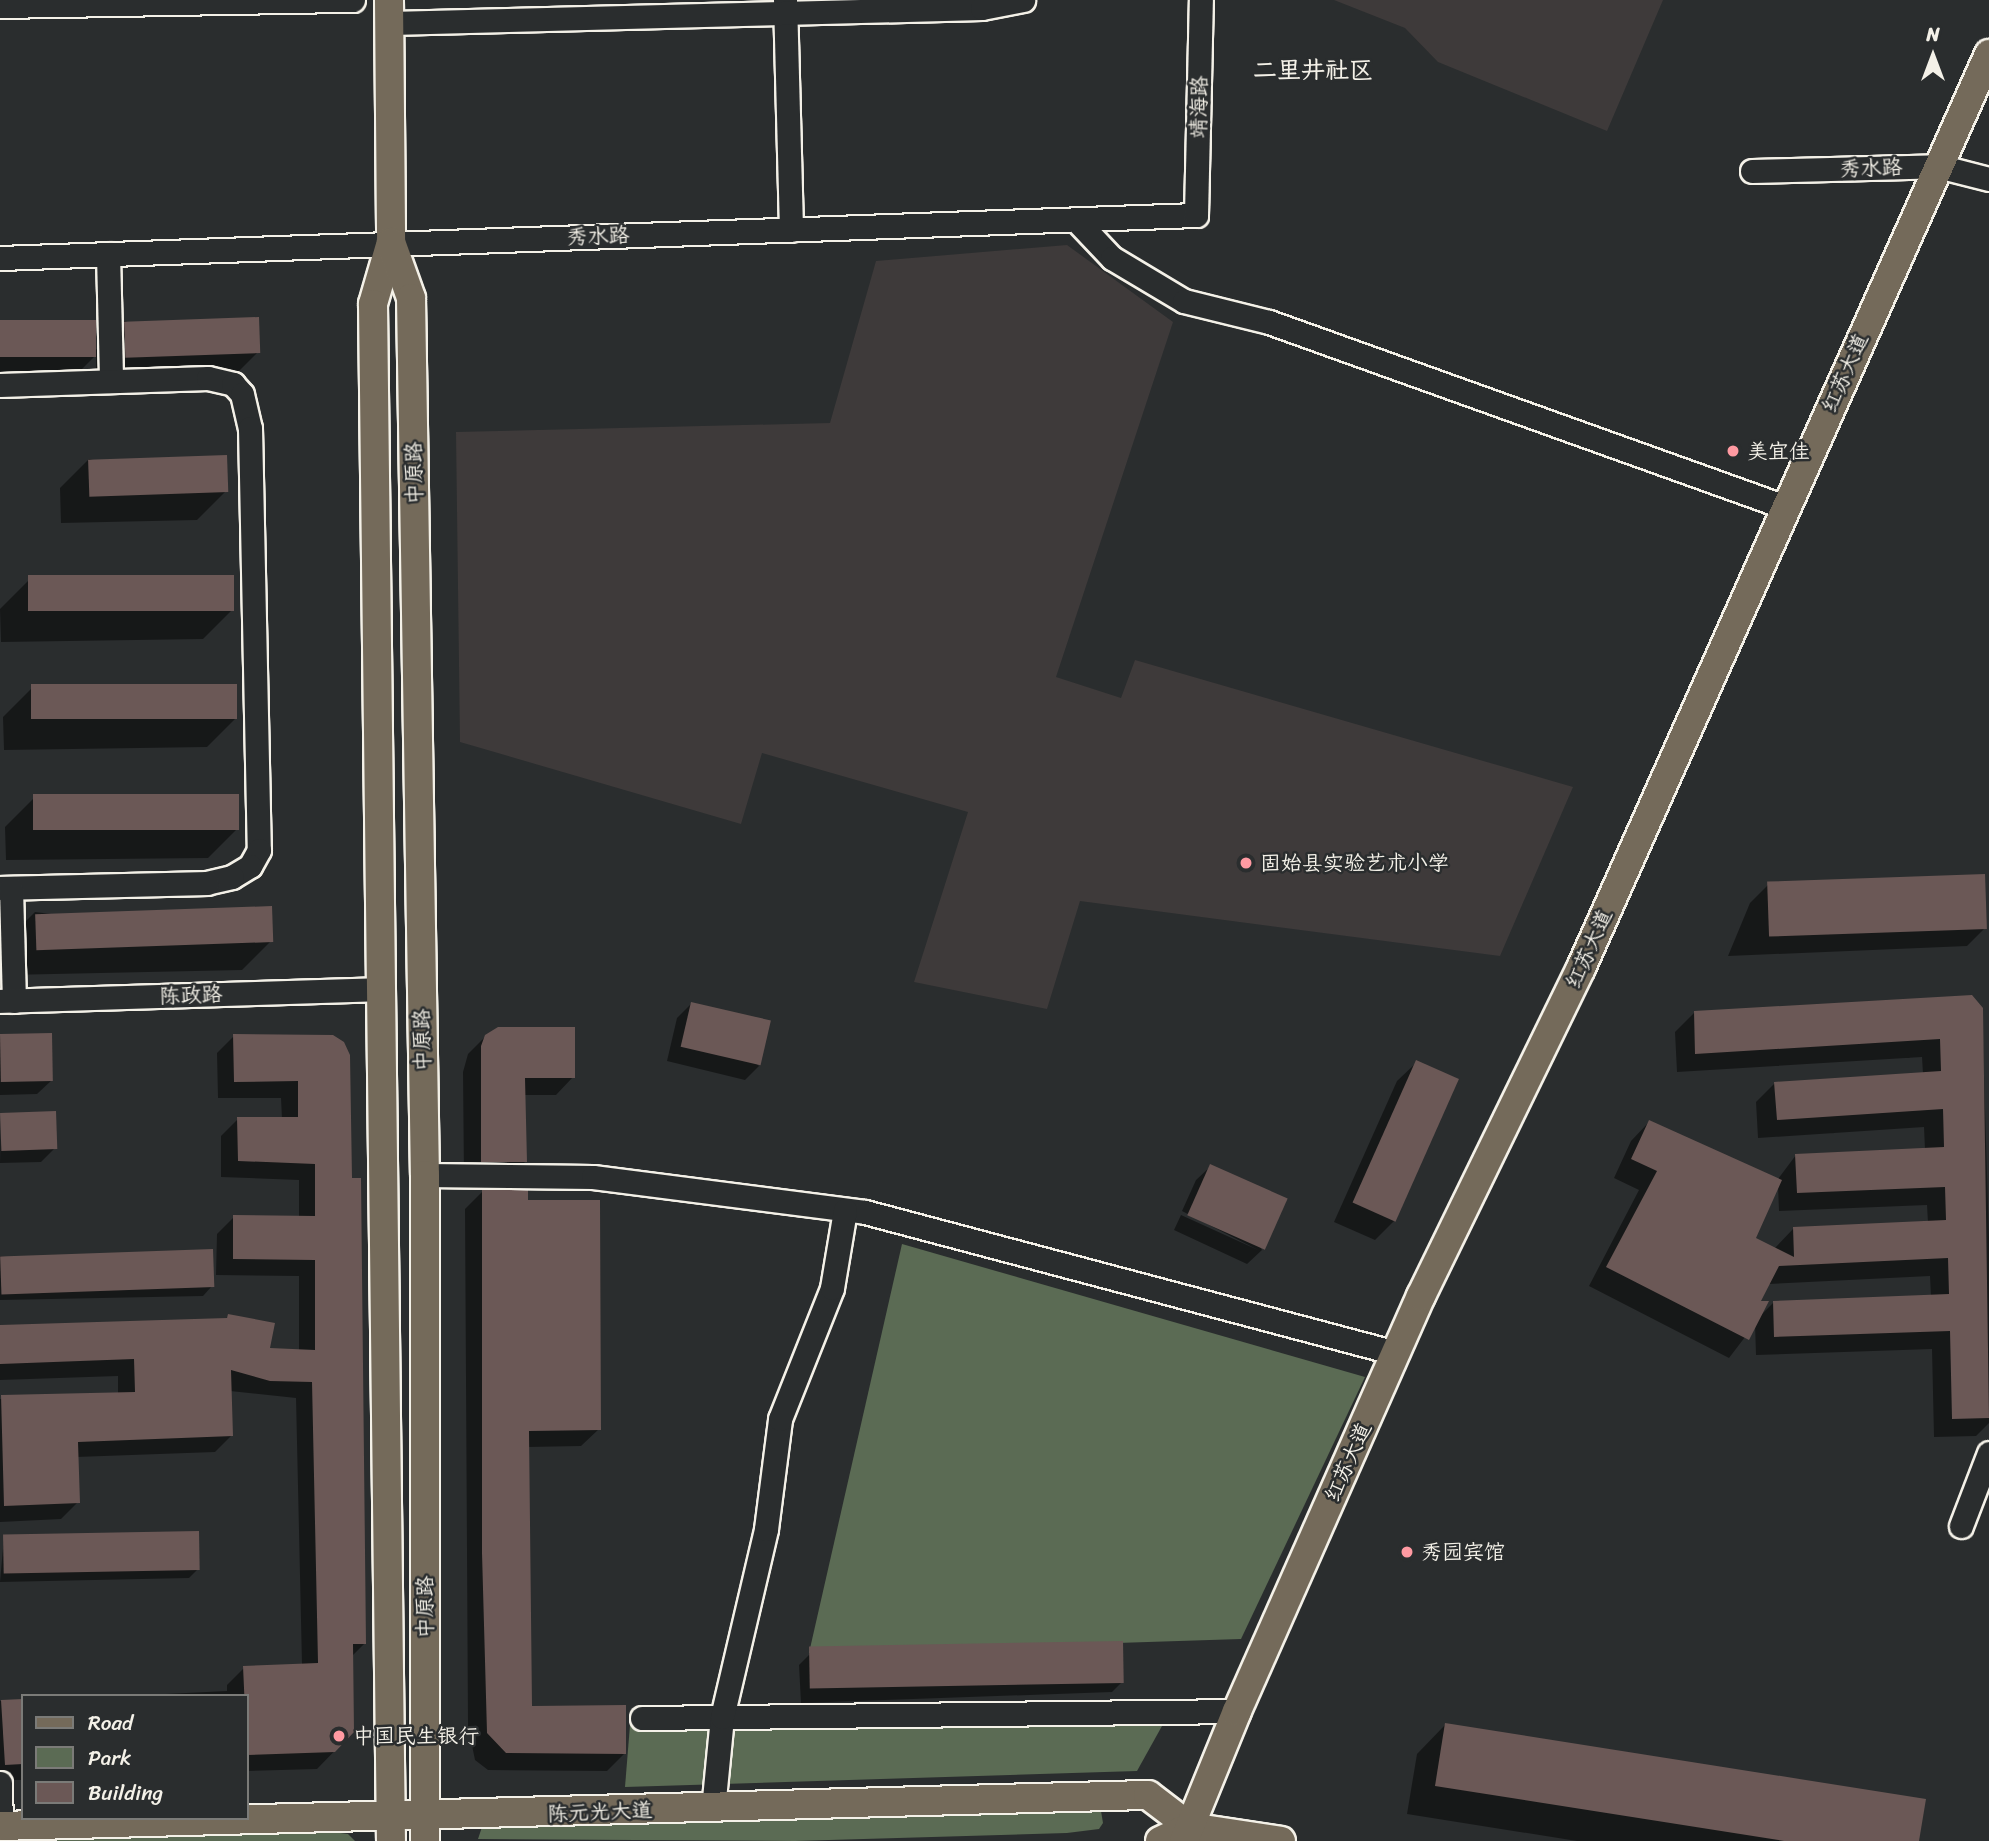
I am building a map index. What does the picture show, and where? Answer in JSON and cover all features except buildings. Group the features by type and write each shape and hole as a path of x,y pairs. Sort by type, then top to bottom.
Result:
{"main road":[{"name":"中原路","path":"390,11 391,242 373,304 390,1828"},
{"name":"红苏大道","path":"1187,1834 1237,1711 1396,1353 1581,968 1989,54"},
{"name":"中原路","path":"391,242 411,298 425,1175 425,1829"},
{"name":"陈元光大道","path":"1,1826 425,1829 713,1809 1148,1795 1187,1834 1281,1841"},
{"path":"1160,1841 1187,1834"}],"street":[{"path":"0,6 353,0"},
{"path":"390,11 982,8 1023,0"},
{"name":"靖海路","path":"1196,215 1201,0"},
{"path":"785,7 791,230"},
{"name":"秀水路","path":"1752,171 1938,166 1989,179"},
{"name":"秀水路","path":"0,258 1196,215"},
{"path":"1077,221 1112,258 1184,301 1269,322 1785,507"},
{"path":"108,254 111,382"},
{"path":"0,385 223,380 242,394 248,411 259,850 250,866 232,877 206,883 5,888 7,1001"},
{"name":"陈政路","path":"7,1001 381,989"},
{"path":"425,1175 593,1177 845,1210 1396,1353"},
{"path":"713,1809 722,1717 766,1529 780,1419 832,1288 845,1210"},
{"path":"1961,1526 1989,1453"},
{"path":"642,1718 1237,1711"},
{"path":"0,1783 1,1826"}],"shaded area":[{"path":"1334,0 1663,0 1607,131 1438,62 1405,28"},
{"path":"1067,245 1173,322 1056,677 1121,698 1135,660 1573,787 1500,956 1080,901 1047,1009 914,982 968,812 762,753 741,824 460,742 456,432 830,423 876,261"}],"green space":[{"path":"902,1244 1365,1377 1241,1639 809,1653"},
{"path":"1167,1717 1137,1771 625,1787 630,1725"},
{"path":"1100,1805 1103,1823 1099,1829 1067,1833 795,1841 478,1839 483,1824"},
{"path":"333,1832 348,1834 355,1841 0,1841"}],"place":[{"name":"美宜佳","path":"1733,451"},
{"name":"固始县实验艺术小学","path":"1246,863"},
{"name":"秀园宾馆","path":"1407,1552"},
{"name":"中国民生银行","path":"339,1736"}],"district":[{"name":"二里井社区","path":"1313,71"}]}
